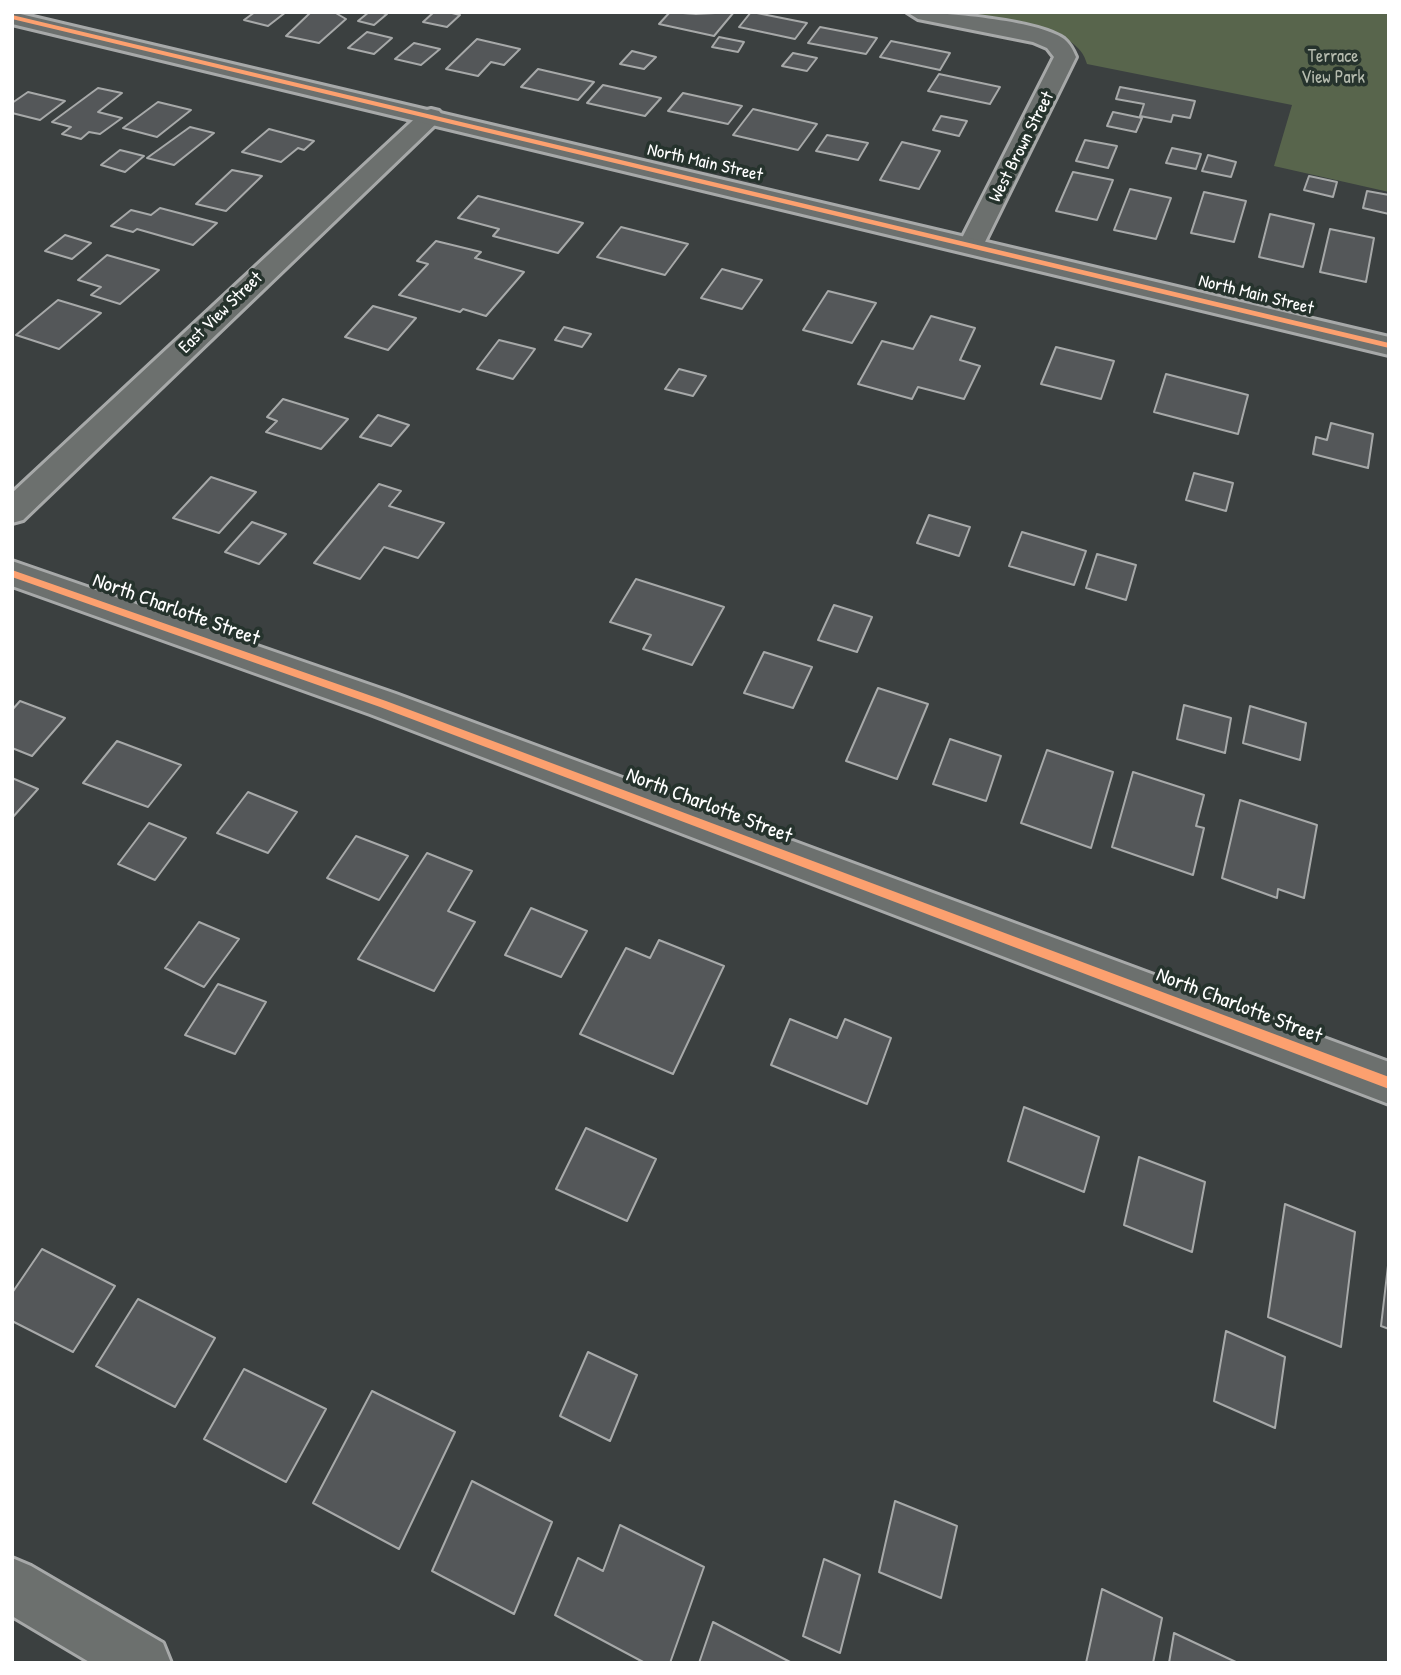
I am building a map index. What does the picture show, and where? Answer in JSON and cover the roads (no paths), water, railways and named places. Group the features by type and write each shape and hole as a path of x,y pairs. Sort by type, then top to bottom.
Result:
{"street":[{"name":"West Brown Street","path":"918,12 1039,36 1062,48 1065,57 1062,69 972,244"},
{"name":"North Main Street","path":"12,17 972,244 1389,346"},
{"name":"East View Street","path":"12,512 431,116"},
{"name":"North Charlotte Street","path":"12,573 383,704 1389,1083"},
{"path":"12,1585 143,1663"}],"park label":[{"name":"Terrace View Park","path":"1333,67"}]}
